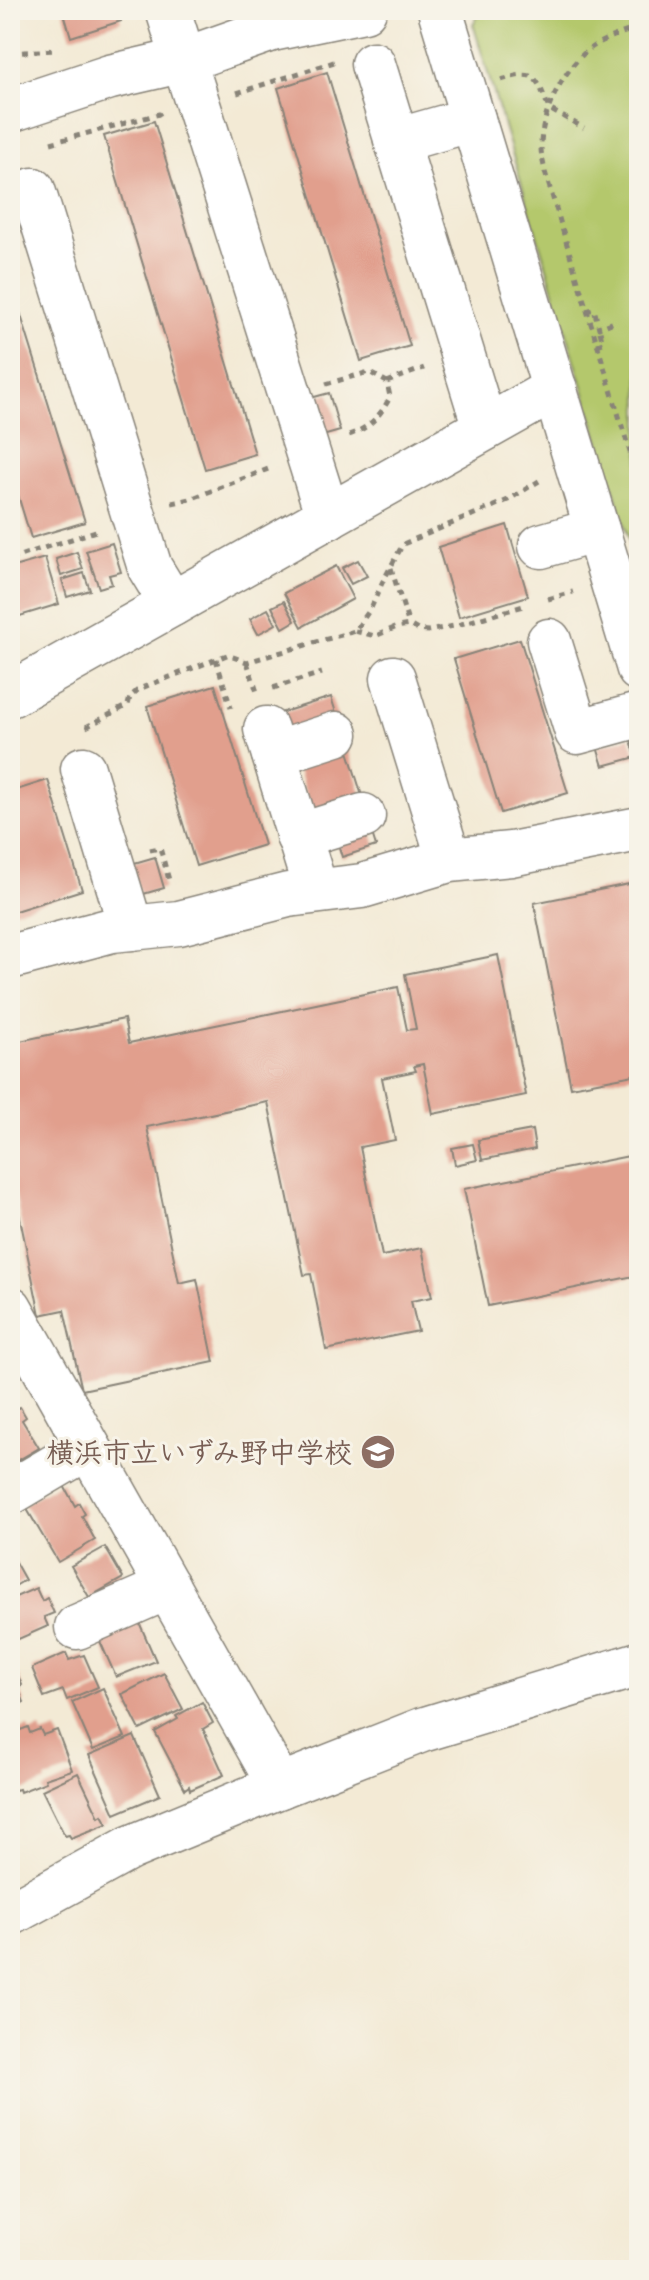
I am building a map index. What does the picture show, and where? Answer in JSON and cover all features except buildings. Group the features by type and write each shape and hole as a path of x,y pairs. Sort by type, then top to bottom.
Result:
{"street":[{"path":"168,10 184,60 173,116 289,395 328,517"},
{"path":"10,110 110,77 184,60 272,29 364,10"},
{"path":"440,10 639,669"},
{"path":"354,63 396,141 485,428"},
{"path":"396,141 468,105"},
{"path":"33,190 150,568 172,604"},
{"path":"10,695 555,389"},
{"path":"541,546 597,530"},
{"path":"545,621 577,732 639,715"},
{"path":"393,678 449,860"},
{"path":"316,891 266,725 336,734"},
{"path":"82,749 131,928"},
{"path":"298,836 363,816"},
{"path":"10,957 112,930 179,923 288,895 362,886 449,860 511,854 639,829"},
{"path":"10,1308 280,1786"},
{"path":"10,1493 88,1447"},
{"path":"77,1627 168,1587"},
{"path":"10,1914 130,1848 280,1786 422,1730 639,1664"}],"path":[{"path":"639,27 596,44 577,60 559,83 549,109 541,146 545,172 639,482"},
{"path":"42,146 173,116 354,63"},
{"path":"468,105 524,73 533,77 540,86 549,109 584,128"},
{"path":"586,311 594,309 603,343 597,345"},
{"path":"599,328 614,322"},
{"path":"10,559 135,521 147,509 190,499 309,456 320,445 357,433 381,414 390,397 387,382 369,372 289,395"},
{"path":"355,631 371,608 403,544 467,519 508,500 552,473 577,465"},
{"path":"390,567 409,625"},
{"path":"82,749 128,705 130,697 139,689 227,655 247,662 355,631 375,636 409,625 428,631 454,626 545,621"},
{"path":"266,725 322,673"},
{"path":"111,861 160,848 169,880 180,877"}],"green space":[{"path":"482,10 639,10 639,572 473,24"}],"place":[{"name":"横浜市立いずみ野中学校","path":"378,1452"}]}
